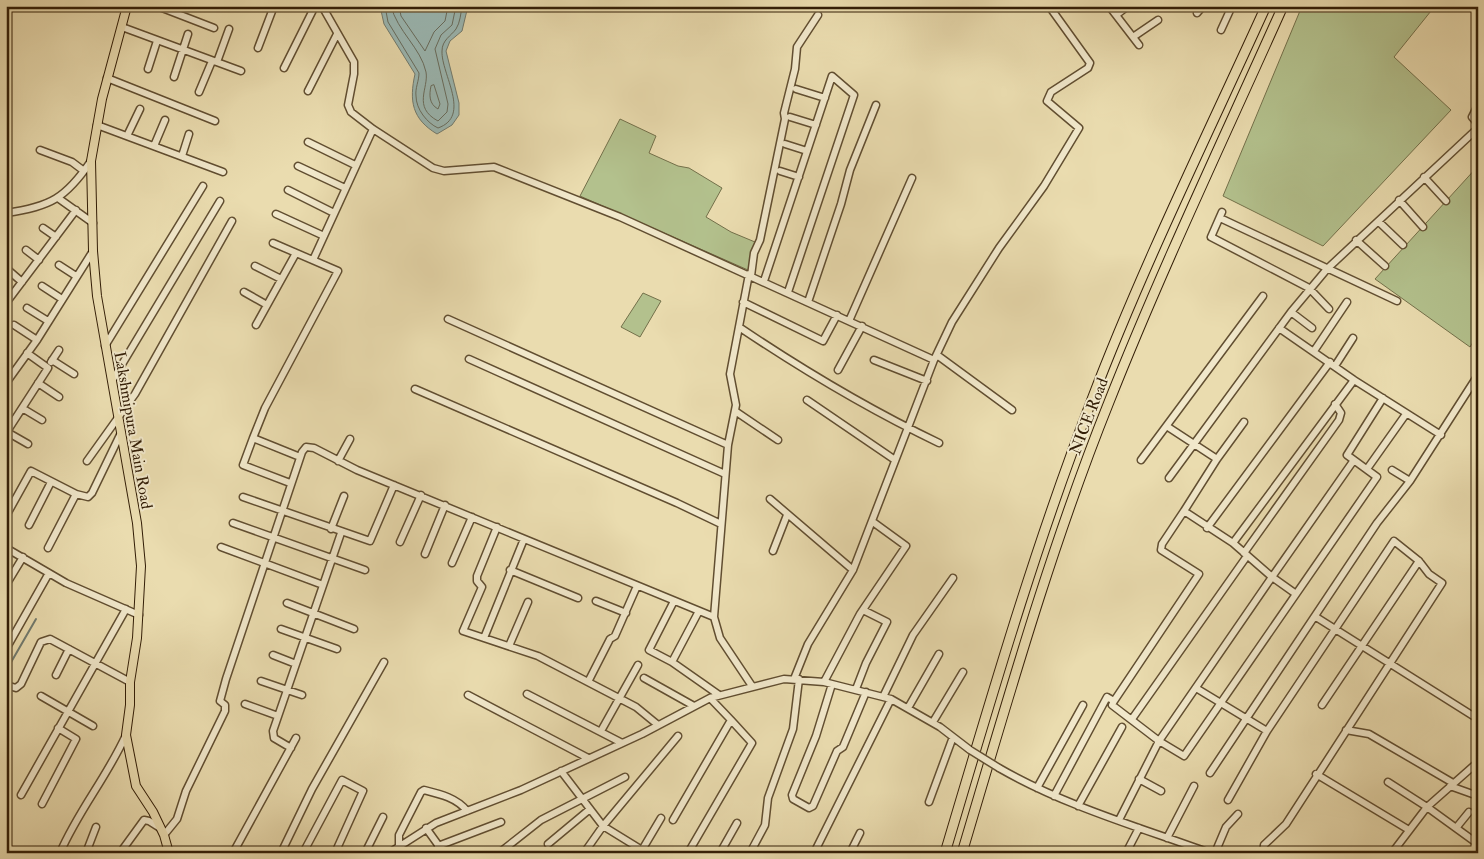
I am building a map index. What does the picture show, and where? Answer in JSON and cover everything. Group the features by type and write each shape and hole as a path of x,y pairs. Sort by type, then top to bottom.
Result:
{"highway":[{"name":"NICE Road","path":"945,853 1028,583 1088,408 1148,267 1266,6"},
{"name":"NICE Road","path":"962,853 1044,586 1105,412 1166,266 1283,6"}],"main road":[{"name":"Lakshmipura Main Road","path":"127,6 107,78 90,161 93,251 105,346 139,541 141,566 126,735 136,786 163,832 169,853"}],"street":[{"path":"157,6 214,28"},
{"path":"258,48 274,6"},
{"path":"284,68 315,6"},
{"path":"322,6 354,62 354,74 348,105 351,112 372,129 433,168 444,171 494,167 620,217 935,357 1012,410"},
{"path":"750,853 765,825 768,798 793,729 797,679 808,644 854,570 935,357 952,322 971,291 1044,186 1079,128 1047,101 1051,92 1088,68 1090,63 1049,6"},
{"path":"1109,6 1139,45"},
{"path":"1116,15 1128,6"},
{"path":"1197,13 1203,6"},
{"path":"1221,30 1232,6"},
{"path":"752,686 720,638 714,617 725,474 728,445 735,410 730,374 743,302 754,252 760,240 775,169 785,119 784,113 795,69 797,46 818,15"},
{"path":"1133,37 1158,20"},
{"path":"122,27 241,71"},
{"path":"199,92 229,29"},
{"path":"174,77 188,34"},
{"path":"308,91 337,34"},
{"path":"148,69 157,41"},
{"path":"764,282 832,76 854,95 788,292"},
{"path":"107,78 215,121"},
{"path":"796,89 825,98"},
{"path":"808,302 841,204 850,170 876,105"},
{"path":"1169,478 1309,288 1356,240 1379,222 1399,200 1478,126 1472,117 1478,106"},
{"path":"127,136 140,109"},
{"path":"790,117 816,125"},
{"path":"154,146 165,120"},
{"path":"97,125 223,172"},
{"path":"313,260 372,129"},
{"path":"182,156 189,134"},
{"path":"308,142 355,165"},
{"path":"785,144 807,151"},
{"path":"40,150 72,162 84,171"},
{"path":"7,215 49,204 67,192 90,161"},
{"path":"298,166 345,188"},
{"path":"780,171 799,177"},
{"path":"1424,177 1446,201"},
{"path":"850,320 912,178"},
{"path":"105,346 203,186"},
{"path":"288,190 334,213"},
{"path":"58,198 93,223"},
{"path":"1399,200 1423,227"},
{"path":"112,381 220,201"},
{"path":"6,303 76,210"},
{"path":"276,214 324,236"},
{"path":"1329,309 1309,288 1211,238 1221,215 1327,269 1397,301"},
{"path":"87,461 116,417 123,413 135,394 232,221"},
{"path":"1379,222 1403,245"},
{"path":"43,228 56,237"},
{"path":"1356,240 1385,266"},
{"path":"273,243 338,270 270,400 242,465 290,483"},
{"path":"26,250 39,260"},
{"path":"6,383 37,340 93,251"},
{"path":"256,326 296,253"},
{"path":"59,265 76,276"},
{"path":"255,266 281,279"},
{"path":"7,269 22,282"},
{"path":"42,286 62,300"},
{"path":"244,292 267,305"},
{"path":"1141,460 1168,427 1263,296"},
{"path":"743,302 823,341 837,315"},
{"path":"1314,351 1348,302"},
{"path":"27,308 48,321"},
{"path":"1291,312 1312,328"},
{"path":"448,319 728,445"},
{"path":"14,326 37,340"},
{"path":"838,370 862,326"},
{"path":"739,327 814,375 908,428 939,443"},
{"path":"1280,328 1354,380 1441,435"},
{"path":"1207,528 1353,338"},
{"path":"28,444 6,432 59,350"},
{"path":"27,353 48,368"},
{"path":"469,359 725,474"},
{"path":"52,360 74,374"},
{"path":"874,360 927,381"},
{"path":"1210,772 1244,719 1316,617 1377,523 1410,481 1478,375"},
{"path":"1233,543 1354,380"},
{"path":"38,383 59,397"},
{"path":"415,389 721,524"},
{"path":"1244,422 1217,459 1162,544 1161,550 1199,574 1112,705 1184,756 1377,477 1347,455 1383,398"},
{"path":"806,400 895,460"},
{"path":"1132,719 1339,420 1341,413 1335,404"},
{"path":"22,408 42,420"},
{"path":"735,410 778,440"},
{"path":"1367,469 1406,414"},
{"path":"1168,427 1217,459"},
{"path":"6,516 30,471 76,494 88,497 92,493 120,435"},
{"path":"253,438 300,457"},
{"path":"338,461 350,438"},
{"path":"120,853 144,820 150,821 163,832 177,819 186,790 225,711 225,706 220,701 290,483 306,447 314,448 338,461 394,485 714,617"},
{"path":"1119,820 1159,740 1354,460"},
{"path":"1392,470 1410,481"},
{"path":"29,525 51,482"},
{"path":"243,497 370,541 394,485"},
{"path":"48,548 76,494"},
{"path":"400,542 421,495"},
{"path":"332,528 344,496"},
{"path":"770,499 854,570"},
{"path":"425,554 445,505"},
{"path":"1184,511 1207,528 1233,543 1272,577 1296,594"},
{"path":"773,550 788,514"},
{"path":"452,563 472,517"},
{"path":"824,682 863,610 906,546 873,522"},
{"path":"233,523 365,570"},
{"path":"497,527 477,576 477,581 482,587 463,631 538,656 636,708 658,726"},
{"path":"291,748 274,738 272,734 341,532"},
{"path":"484,638 524,539"},
{"path":"1228,800 1267,731 1394,541 1419,561 1429,574 1442,582 1390,665 1316,774 1286,824 1264,845 1263,853"},
{"path":"221,547 323,586"},
{"path":"6,548 49,573 138,615"},
{"path":"6,585 23,557"},
{"path":"1322,705 1419,561"},
{"path":"510,570 578,598"},
{"path":"6,649 49,573"},
{"path":"883,697 913,635 953,578"},
{"path":"588,682 610,639 615,636 638,586"},
{"path":"596,600 626,613"},
{"path":"674,601 649,650 672,662 719,694"},
{"path":"287,602 354,629"},
{"path":"509,646 528,602"},
{"path":"21,795 66,711 126,609"},
{"path":"856,689 866,663 887,622 863,610"},
{"path":"672,662 699,611"},
{"path":"1316,617 1478,719"},
{"path":"281,629 337,649"},
{"path":"6,685 16,688 21,684 41,642 45,639 130,682"},
{"path":"56,676 69,650"},
{"path":"908,708 939,654"},
{"path":"273,655 296,664"},
{"path":"280,853 312,789 384,662"},
{"path":"601,731 638,665"},
{"path":"934,722 963,672"},
{"path":"644,678 694,706"},
{"path":"389,853 426,828 514,793 658,726 719,694 752,686 797,679 824,682 891,698 934,722 953,738 999,768 1037,788 1078,806 1210,853"},
{"path":"261,681 302,695"},
{"path":"832,684 816,736 792,795 793,799 809,808 814,806 836,751 843,747 866,692"},
{"path":"1196,688 1244,719 1267,731"},
{"path":"527,694 622,743"},
{"path":"468,695 588,758"},
{"path":"41,696 93,726"},
{"path":"1054,796 1107,697 1114,701"},
{"path":"688,853 752,743 710,698"},
{"path":"814,853 891,698"},
{"path":"245,704 278,716"},
{"path":"1037,788 1083,705"},
{"path":"673,820 731,720"},
{"path":"1078,806 1122,727"},
{"path":"42,804 76,739 58,728"},
{"path":"1346,730 1369,734 1451,784 1478,796"},
{"path":"60,853 74,821 109,769 126,735"},
{"path":"584,853 603,826 678,736"},
{"path":"233,853 296,738"},
{"path":"929,802 953,738"},
{"path":"1392,853 1427,807 1478,762"},
{"path":"561,771 603,826 641,852 661,818"},
{"path":"1316,774 1409,830"},
{"path":"499,853 541,820 626,777"},
{"path":"1139,779 1161,791"},
{"path":"304,853 336,786 342,780 363,790 335,853"},
{"path":"1388,782 1477,843"},
{"path":"1167,838 1194,786"},
{"path":"397,849 398,835 421,792 424,790 450,798 462,804 467,811"},
{"path":"548,844 590,809"},
{"path":"1456,828 1469,812"},
{"path":"1215,853 1226,827 1238,814"},
{"path":"365,853 383,817"},
{"path":"438,846 501,822"},
{"path":"720,853 737,823"},
{"path":"86,853 96,827"},
{"path":"426,828 444,853"},
{"path":"1126,853 1139,828"},
{"path":"850,853 860,833"}],"green space":[{"path":"1302,6 1435,6 1394,57 1451,110 1323,246 1223,196"},
{"path":"620,119 656,136 649,153 678,166 689,168 722,188 706,217 731,232 755,242 748,270 580,196"},
{"path":"1478,166 1478,334 1470,347 1375,279"},
{"path":"643,293 661,301 640,337 621,327"}],"water":[{"path":"380,6 468,6 462,31 450,41 446,51 459,103 459,115 452,125 437,134 417,116 412,93 415,74 384,24"}],"waterway":[{"path":"6,671 36,619"}]}
